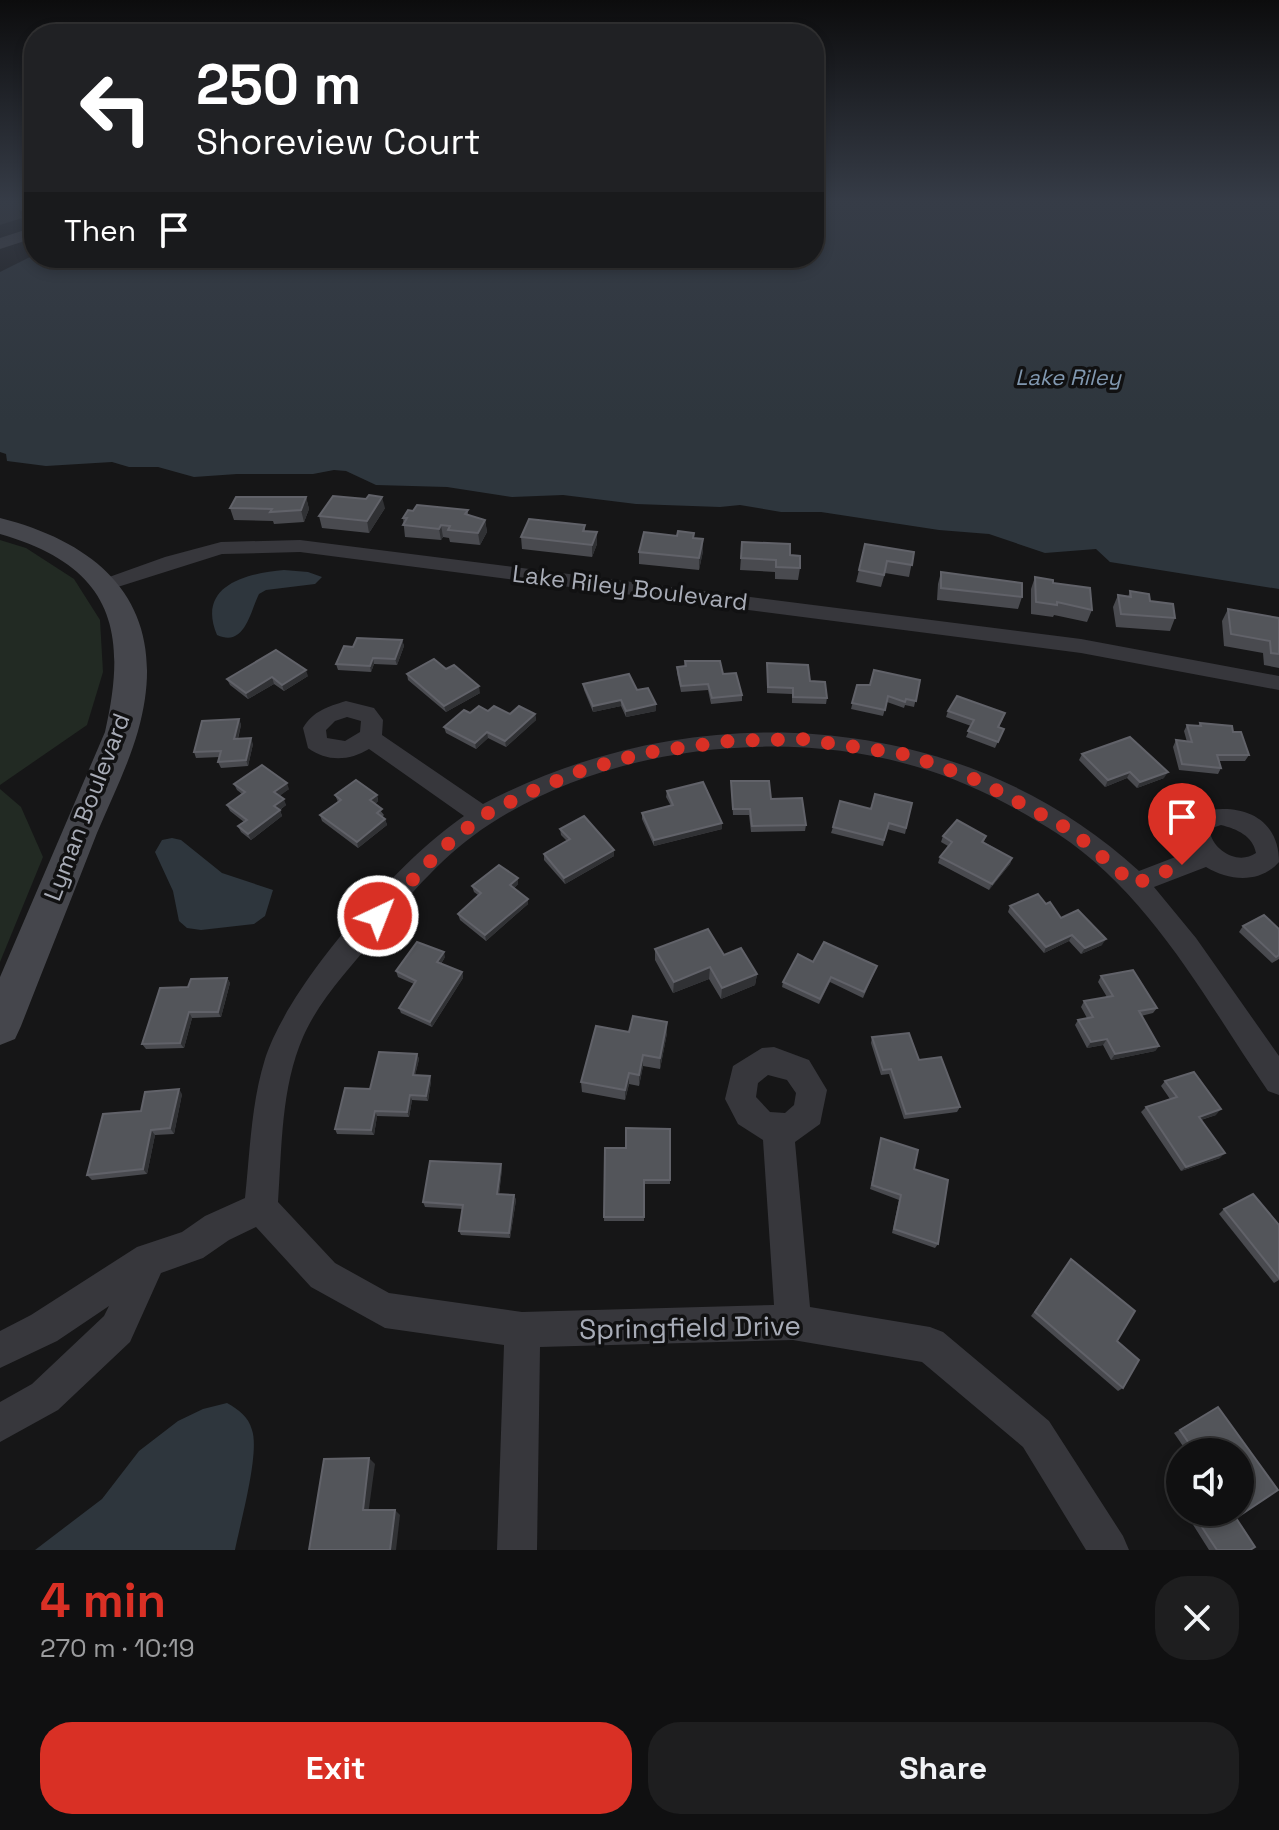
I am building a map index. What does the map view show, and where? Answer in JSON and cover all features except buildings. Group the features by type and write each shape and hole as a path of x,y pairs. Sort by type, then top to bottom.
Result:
{"street":[{"path":"0,526 22,531 71,556 105,585"},
{"name":"Lake Riley Boulevard","path":"105,585 172,561 221,548 300,546 1081,646 1279,683"},
{"name":"Lyman Boulevard","path":"0,1026 121,732 131,686 131,644 119,604 105,585"},
{"path":"369,738 482,816"},
{"path":"0,1350 44,1328 149,1259 191,1246 217,1228 261,1208 276,1073 299,1015 360,934 443,848 482,816 583,770 644,753 730,741 802,739 909,755 979,781 1072,831 1134,884 1163,915 1279,1081"},
{"path":"1134,884 1208,855"},
{"path":"778,1130 793,1322"},
{"name":"Springfield Drive","path":"261,1208 323,1275 385,1310 522,1330 793,1322 930,1345 1036,1434 1109,1550"},
{"path":"0,1423 45,1397 117,1329 149,1259"},
{"path":"517,1550 522,1330"}],"shaded area":[{"path":"0,540 26,548 74,579 100,620 103,672 87,725 0,785"},
{"path":"0,789 21,807 43,857 0,962"}],"water":[{"name":"Lake Riley","path":"0,275 1279,275 1279,589 1110,562 1096,549 1045,553 989,534 939,530 821,512 781,512 740,505 636,504 563,495 512,497 447,487 376,485 346,471 334,470 313,474 194,477 158,467 129,467 112,462 46,466 7,461 6,454 0,452"},
{"path":"284,570 322,577 315,584 266,590 259,594 240,632 234,637 217,635 212,618 213,604 219,593 229,585 255,574"},
{"path":"162,840 181,840 222,873 273,890 265,916 254,924 201,930 187,928 179,921 173,891 155,852"},
{"path":"227,1403 245,1417 254,1441 245,1507 235,1550 35,1550 102,1499 139,1451 178,1421 203,1409"}],"route":[{"path":"378,916 443,848 482,816 530,792 583,770 644,753 730,741 802,739 909,755 979,781 1072,831 1134,884 1182,865"}]}
